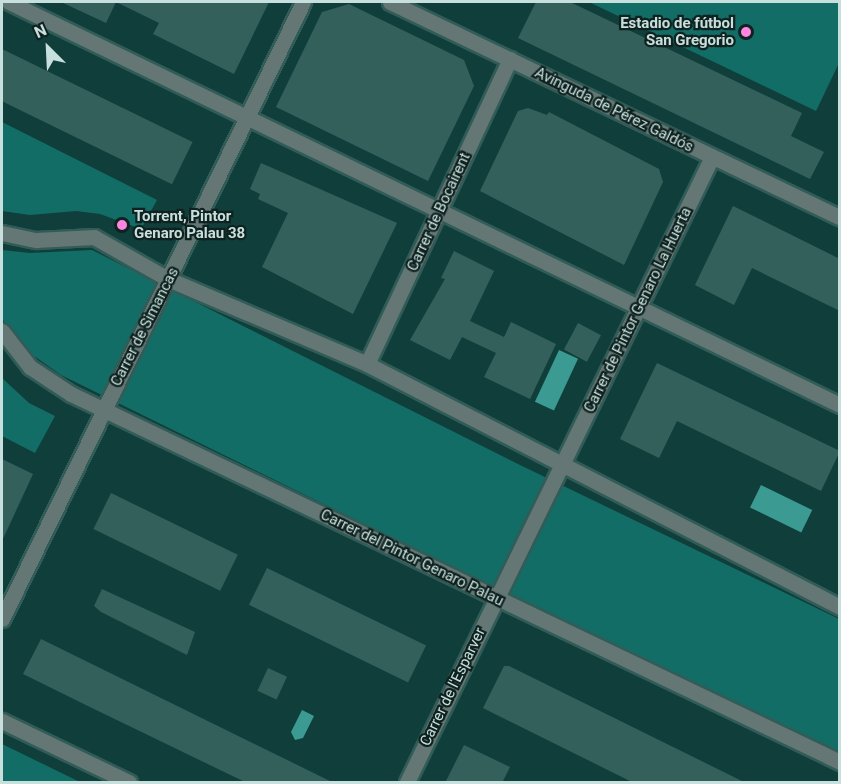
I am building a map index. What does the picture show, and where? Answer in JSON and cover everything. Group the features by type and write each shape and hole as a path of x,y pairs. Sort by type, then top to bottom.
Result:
{"street":[{"path":"9,2 640,306 840,405"},
{"name":"Carrer de Simancas","path":"2,619 103,409 248,119 303,2"},
{"name":"Avinguda de Pérez Galdós","path":"390,2 840,218"},
{"name":"Carrer de Bocairent","path":"367,364 510,59"},
{"name":"Carrer de Pintor Genaro La Huerta","path":"564,464 712,157"},
{"path":"2,233 36,240 94,237 168,279 367,364 840,607"},
{"name":"Carrer del Pintor Genaro Palau","path":"2,332 30,367 71,394 840,762"},
{"name":"Carrer de l'Esparver","path":"406,783 564,464"},
{"path":"2,721 129,783"}],"shaded area":[{"name":"Estadio de fútbol San Gregorio","path":"589,2 839,2 839,63 816,111"},
{"path":"2,122 157,200 141,229 100,214 76,211 30,215 2,211"},
{"path":"2,250 30,253 92,250 522,466 839,619 839,757 61,375 30,353 2,319"},
{"path":"559,350 578,359 554,411 535,402"},
{"path":"2,378 29,403 55,416 35,453 2,436"},
{"path":"761,485 812,510 801,532 750,507"},
{"path":"302,710 314,716 303,738 295,740 291,732"},
{"path":"2,744 80,782 2,782"}],"building":[{"path":"61,2 116,2 106,23"},
{"path":"116,2 269,2 234,74 153,34 159,23"},
{"path":"536,2 570,2 802,113 791,136 824,152 810,179 518,38"},
{"path":"349,4 464,60 474,86 428,181 276,107 322,12"},
{"path":"2,49 193,142 172,184 2,101"},
{"path":"528,108 547,115 549,112 659,169 663,182 624,265 480,191 518,111"},
{"path":"261,163 397,223 353,314 262,267 288,213 258,199 260,194 250,189"},
{"path":"733,206 840,259 840,311 752,268 734,305 695,285"},
{"path":"454,251 494,271 470,321 504,337 511,322 556,344 530,399 484,377 496,353 462,337 450,360 410,340 445,279 441,278"},
{"path":"578,323 601,335 587,362 564,349"},
{"path":"657,363 840,451 821,491 677,421 659,458 620,439"},
{"path":"2,459 33,474 2,541"},
{"path":"111,493 238,555 220,591 93,529"},
{"path":"267,568 426,646 408,682 249,605"},
{"path":"102,589 195,632 187,655 101,612 94,606"},
{"path":"41,639 334,783 247,783 92,708 23,674"},
{"path":"504,666 509,666 746,783 634,783 483,708"},
{"path":"268,668 287,677 276,700 257,691"},
{"path":"464,745 510,767 502,783 445,783"}],"place":[{"name":"Estadio de fútbol San Gregorio","path":"746,32"},
{"name":"Torrent, Pintor Genaro Palau 38","path":"122,225"}]}
